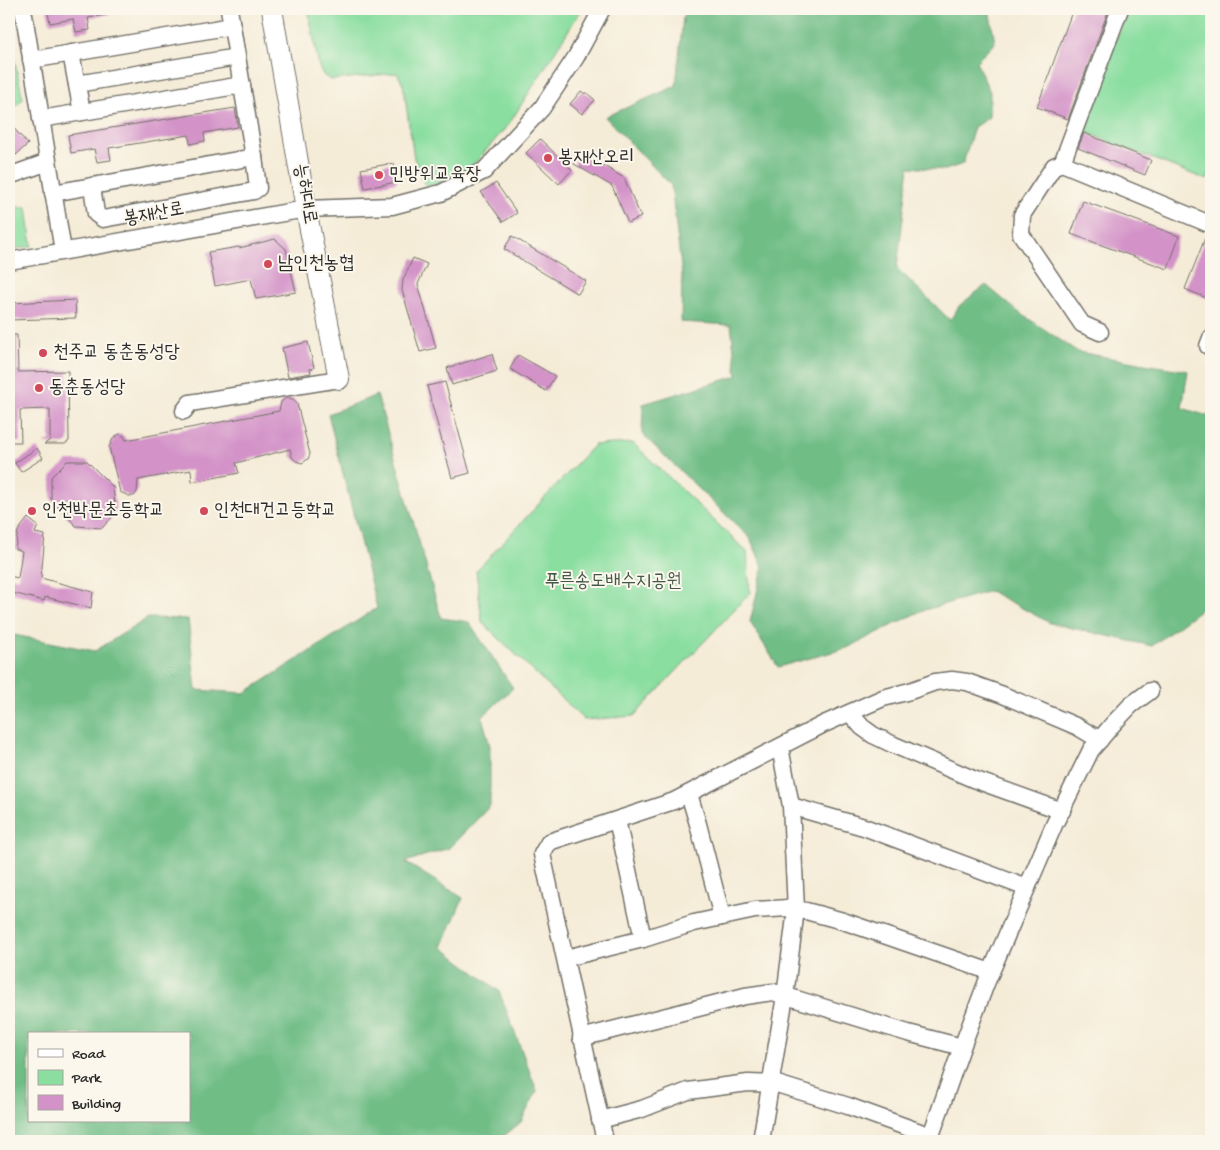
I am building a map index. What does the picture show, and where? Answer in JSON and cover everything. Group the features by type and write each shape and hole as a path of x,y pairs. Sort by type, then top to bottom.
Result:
{"main road":[{"name":"능허대로","path":"272,9 306,209 339,379"}],"street":[{"path":"23,9 63,251"},
{"path":"92,186 96,214 103,219 254,191 258,188 229,9"},
{"name":"봉재산로","path":"9,261 306,209 392,206 441,193 484,171 542,108 576,57 602,9"},
{"path":"1062,163 1120,9"},
{"path":"31,60 232,26"},
{"path":"71,54 82,112"},
{"path":"77,84 237,57"},
{"path":"41,119 242,85"},
{"path":"54,193 254,157"},
{"path":"9,176 48,162"},
{"path":"1100,332 1082,324 1021,234 1022,215 1054,166 1062,163 1209,222"},
{"path":"184,411 190,403 339,379"},
{"path":"605,1141 542,854 549,842 689,794 824,724 883,698 935,682 952,680 967,682 1078,727 1100,740"},
{"path":"600,1120 642,1109 688,1091 748,1083 777,1084 848,1106 930,1138 991,972 1027,888 1091,750 1131,705 1150,691"},
{"path":"850,713 862,727 873,735 894,745 973,779 1062,811"},
{"path":"761,1141 785,996 796,909 791,806 780,747"},
{"path":"689,794 722,917"},
{"path":"791,806 864,827 1027,888"},
{"path":"617,820 643,939"},
{"path":"566,958 722,917 755,910 796,909 806,910 843,921 991,972"},
{"path":"581,1038 745,996 772,992 908,1033 962,1047"}],"green space":[{"path":"308,9 582,9 509,124 475,163 431,187 424,183 414,158 403,84 397,73 332,80 324,76 319,67"},
{"path":"687,9 989,9 995,43 976,62 990,92 989,117 974,127 963,164 945,170 909,167 897,268 950,320 960,305 986,285 1017,311 1078,352 1188,371 1182,408 1211,417 1211,516 1205,606 1152,646 1050,623 990,591 921,611 847,648 778,667 750,622 763,567 750,538 642,434 643,404 737,376 731,325 681,322 682,275 671,185 605,117 676,86 683,17"},
{"path":"1128,9 1211,9 1211,170 1207,180 1080,130"},
{"path":"9,35 23,99 12,110 9,106"},
{"path":"11,207 27,207 32,246 9,250 9,209"},
{"path":"377,395 441,618 469,622 513,688 482,717 490,746 490,806 449,848 405,862 463,898 442,947 499,991 537,1091 521,1122 498,1141 9,1141 9,634 95,651 148,618 188,619 196,690 245,693 377,608 328,414"},
{"name":"푸른송도배수지공원","path":"633,443 747,552 750,593 634,716 584,720 482,622 476,571 594,445"}],"building":[{"path":"47,9 110,9 111,14 88,18 90,30 76,32 73,19 50,23"},
{"path":"1073,9 1109,9 1068,119 1037,107"},
{"path":"581,91 585,94 586,92 595,100 582,114 570,104"},
{"path":"235,108 238,127 204,133 205,141 190,144 189,135 109,148 111,160 97,162 94,149 71,153 68,135"},
{"path":"9,123 28,144 16,155 9,147"},
{"path":"1084,133 1151,160 1145,175 1078,148"},
{"path":"540,139 572,170 559,184 526,153"},
{"path":"581,152 624,178 641,217 628,223 612,186 574,164"},
{"name":"민방위교육장","path":"394,163 397,182 365,188 361,169"},
{"path":"496,183 517,213 503,222 481,192"},
{"path":"1083,201 1179,236 1168,269 1071,234"},
{"path":"1211,232 1211,300 1185,289 1207,233"},
{"path":"512,236 586,281 578,294 504,249"},
{"path":"275,239 286,249 296,292 256,299 251,279 215,286 208,252 239,248"},
{"path":"413,258 427,264 418,284 436,348 420,352 402,290 403,280"},
{"path":"75,300 76,318 9,320 9,303"},
{"name":"동춘동성당","path":"9,335 17,335 18,372 68,371 69,441 65,444 44,444 50,440 50,409 20,410 21,442 9,442"},
{"path":"308,342 314,368 310,369 311,373 288,377 282,348"},
{"path":"492,354 497,371 452,385 447,368"},
{"path":"518,355 555,376 546,391 510,369"},
{"path":"445,382 470,473 452,478 427,386"},
{"path":"286,398 293,399 297,404 310,454 308,459 302,463 292,457 290,449 236,463 239,473 192,482 191,470 138,480 137,492 134,496 120,492 109,447 114,437 120,434 126,440 279,411 281,402"},
{"path":"37,448 43,458 21,472 15,463"},
{"path":"67,461 87,461 113,487 116,513 102,528 76,526 51,499 51,477"},
{"path":"28,518 38,526 35,533 45,535 41,578 93,592 91,608 45,597 44,601 9,592 9,576 18,578 22,551 15,549 18,531"}],"place":[{"name":"봉재산오리","path":"548,158"},
{"name":"민방위교육장","path":"379,175"},
{"name":"남인천농협","path":"268,264"},
{"name":"천주교 동춘동성당","path":"43,353"},
{"name":"동춘동성당","path":"39,388"},
{"name":"인천박문초등학교","path":"32,511"},
{"name":"인천대건고등학교","path":"204,511"}]}
